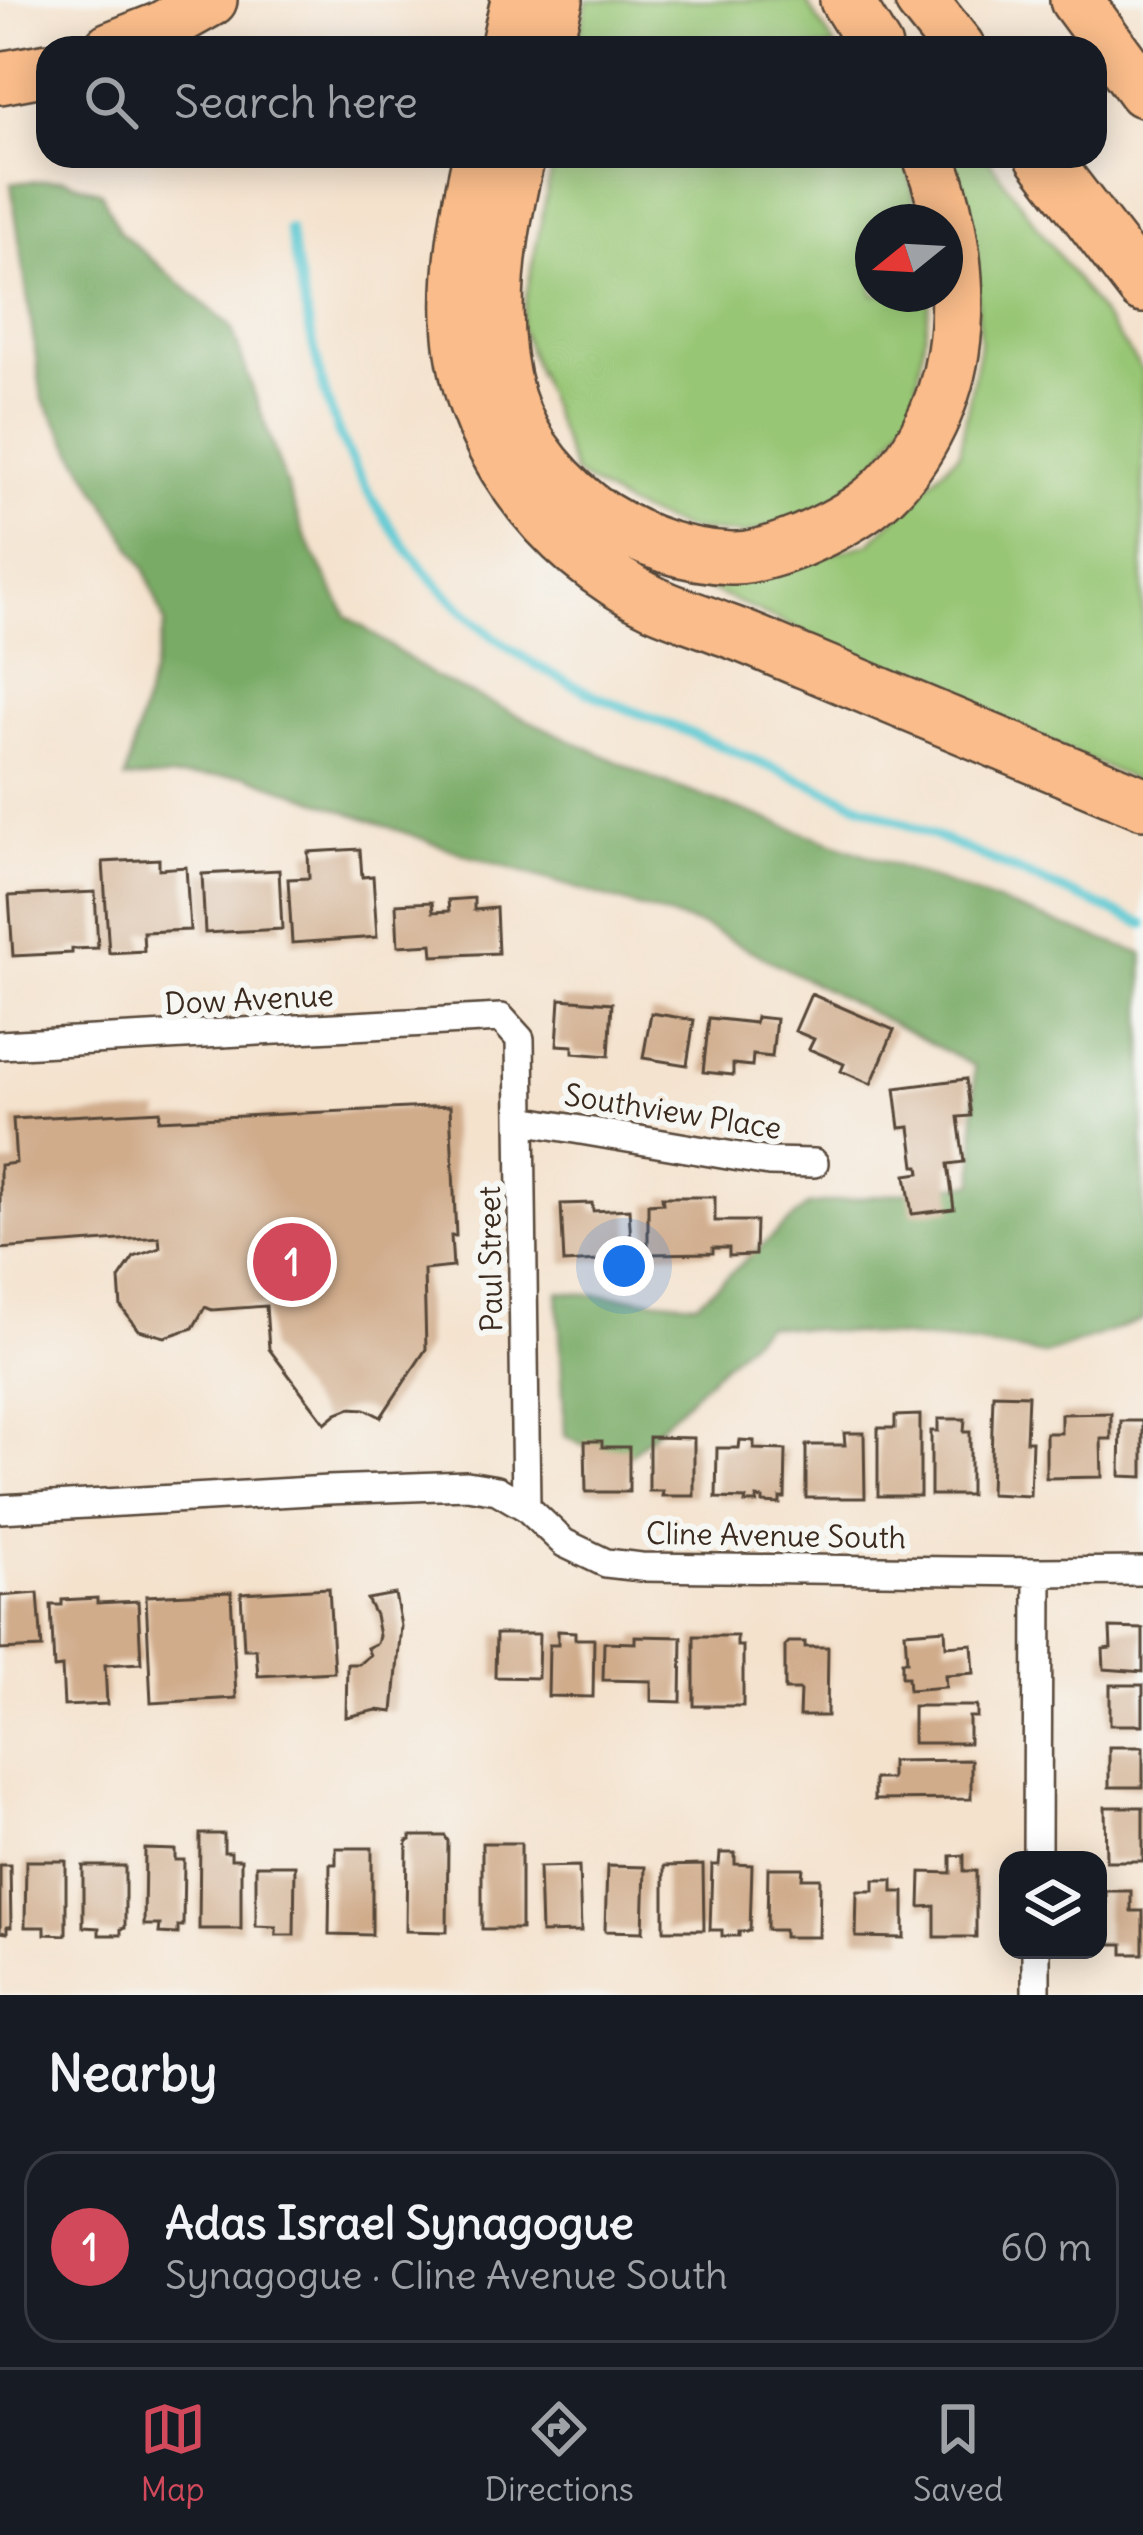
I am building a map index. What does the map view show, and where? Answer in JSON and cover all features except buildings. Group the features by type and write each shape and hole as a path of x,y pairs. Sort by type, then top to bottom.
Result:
{"highway":[{"path":"140,36 211,0"},
{"path":"509,36 517,0"},
{"path":"548,36 557,0"},
{"path":"846,0 869,36"},
{"path":"921,0 950,36"},
{"path":"1076,0 1103,36"},
{"path":"1107,42 1143,91"},
{"path":"0,79 36,72"},
{"path":"476,168 458,320 470,387 491,443 519,490 554,534 653,602 1143,803"},
{"path":"516,168 499,268 498,338 509,400 538,458 576,500 627,532 681,551 735,558 788,546 833,527 874,500 908,464 937,409 953,353 956,273 942,190 934,168"},
{"path":"1051,168 1143,287"}],"street":[{"name":"Dow Avenue","path":"0,1046 501,1018"},
{"name":"Paul Street","path":"501,1018 520,1039 526,1507"},
{"name":"Southview Place","path":"522,1120 769,1162 814,1163"},
{"name":"Cline Avenue South","path":"0,1509 467,1485 497,1490 526,1507 564,1543 606,1563 1143,1571"},
{"path":"1037,1851 1038,1572"},
{"path":"1036,1959 1036,1995"}],"green space":[{"path":"587,0 805,0 828,36 580,36"},
{"path":"552,168 908,168 915,204 855,204 855,312 928,312 914,406 880,459 826,508 744,535 685,529 628,507 575,474 520,326"},
{"path":"955,168 995,168 1143,371 1143,784 681,577 734,580 870,543 959,453 980,344 973,241"},
{"path":"63,179 101,192 120,232 231,327 304,535 347,616 435,677 657,780 1143,954 1143,1320 1045,1355 977,1344 765,1325 620,1465 565,1436 558,1292 697,1303 808,1205 975,1183 974,1066 705,927 470,856 245,775 125,779 165,624 145,569 42,398 11,183"}],"waterway":[{"path":"289,229 327,400 356,470 424,570 480,625 530,661 594,695 1143,924"}],"place":[{"name":"Adas Israel Synagogue","path":"292,1262"}]}
